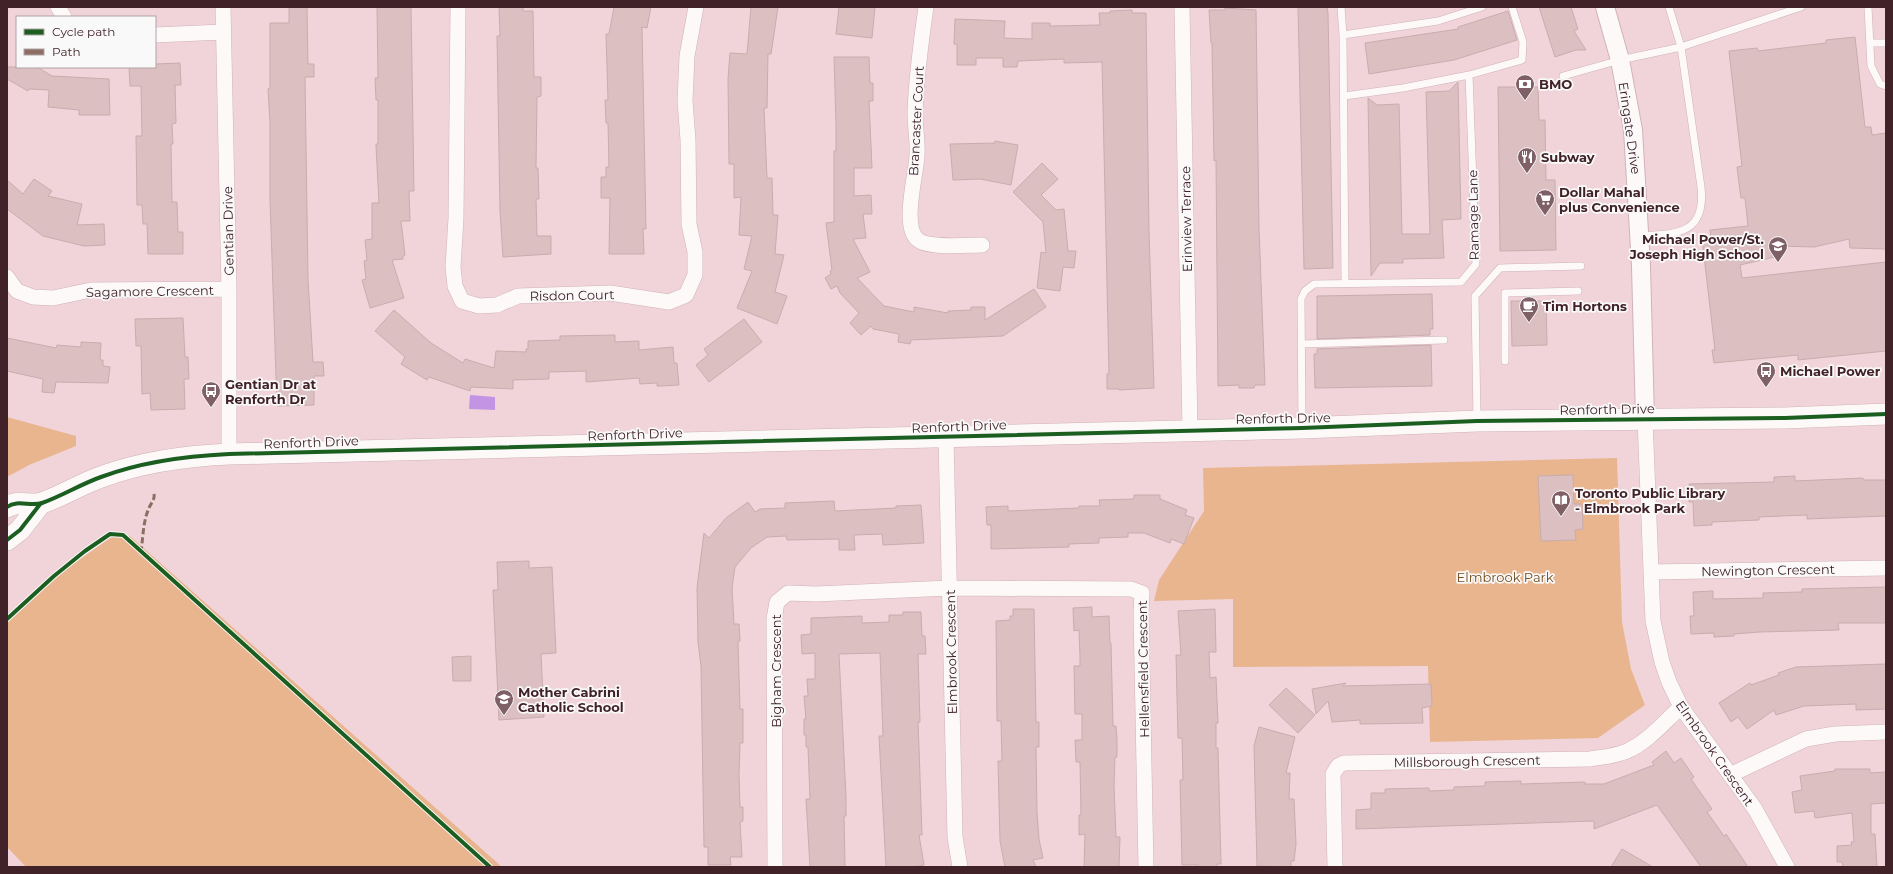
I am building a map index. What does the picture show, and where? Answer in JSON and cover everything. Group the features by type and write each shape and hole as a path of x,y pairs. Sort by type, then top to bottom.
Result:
{"main road":[{"name":"Renforth Drive","path":"7,506 13,502 41,503 81,485 132,467 200,456 229,454 1302,428 1477,421 1784,418 1886,414"},
{"name":"Renforth Drive","path":"7,540 20,530 41,503"}],"street":[{"path":"58,7 63,16"},
{"name":"Gentian Drive","path":"223,7 229,289 229,454"},
{"name":"Risdon Court","path":"458,7 456,218 453,267 455,286 462,301 478,306 497,304 518,296 610,293 668,302 686,294 695,275 695,252 689,224 686,101 687,56 696,7"},
{"name":"Brancaster Court","path":"926,7 915,114 917,156 912,194 912,231 917,240 926,244 982,246"},
{"name":"Erinview Terrace","path":"1182,7 1190,430"},
{"name":"Eringate Drive","path":"1605,7 1620,60 1633,130 1640,236 1645,419"},
{"path":"156,35 223,32"},
{"name":"Sagamore Crescent","path":"7,277 17,292 33,297 53,298 91,290 229,289"},
{"name":"Elmbrook Crescent","path":"1645,419 1653,621 1668,682 1681,707 1755,809 1787,867"},
{"name":"Elmbrook Crescent","path":"946,437 955,838 960,867"},
{"name":"Newington Crescent","path":"1651,572 1886,568"},
{"name":"Bigham Crescent","path":"776,867 774,619 777,602 788,593 816,594 949,588"},
{"name":"Hellensfield Crescent","path":"949,588 1131,589 1142,593 1141,613 1146,867"},
{"name":"Millsborough Crescent","path":"1335,867 1333,774 1338,766 1344,763 1590,759 1617,755 1628,751 1642,742 1681,707"},
{"path":"1730,775 1806,739 1835,734 1886,732"}],"lane":[{"path":"1342,7 1344,35 1345,283"},
{"path":"1344,35 1438,21 1482,7"},
{"path":"1344,96 1403,88 1469,76 1522,60 1523,42 1512,7"},
{"path":"1640,236 1668,235 1682,232 1694,223 1702,207 1701,187 1681,47 1669,7"},
{"path":"1563,76 1620,60 1681,47 1801,7"},
{"path":"1868,7 1871,66 1880,84 1886,86"},
{"path":"1870,43 1886,43"},
{"name":"Ramage Lane","path":"1302,428 1301,299 1305,291 1314,284 1461,282 1476,264 1469,76"},
{"path":"1477,421 1476,296 1500,268 1581,266"},
{"path":"1506,361 1505,293 1578,291"},
{"path":"1301,344 1444,340"}],"green space":[{"path":"7,417 76,436 76,446 29,465 7,477"},
{"name":"Elmbrook Park","path":"1617,458 1622,622 1631,669 1645,705 1598,738 1430,742 1428,666 1233,667 1233,599 1154,601 1159,580 1204,511 1203,468"},
{"path":"113,536 130,536 502,867 26,867 7,847 7,623 62,572"}],"shaded area":[{"path":"470,395 495,397 495,410 469,409"}],"building":[{"path":"289,7 307,7 308,64 314,64 314,77 305,77 308,279 313,362 323,362 324,376 314,376 314,405 277,406 268,89 270,88 270,23 289,23"},
{"path":"377,7 411,7 414,191 409,191 410,221 401,221 405,255 403,256 403,259 392,260 404,298 370,308 362,280 366,279 364,261 367,260 365,240 372,239 372,203 379,203 376,146 376,144 378,144 378,100 376,100 375,78 378,78"},
{"path":"499,7 523,7 523,11 533,11 534,77 541,77 541,96 537,97 536,168 538,168 539,199 536,199 537,236 551,236 551,254 503,257 500,211 497,36 500,36"},
{"path":"614,7 651,7 647,28 642,27 646,229 643,229 644,254 609,254 610,198 601,198 601,177 606,177 606,167 609,167 608,123 606,123 605,100 608,100 606,34 609,34"},
{"path":"751,7 778,7 771,54 768,54 767,108 764,108 767,178 772,178 773,215 778,215 775,254 784,255 775,292 787,296 777,324 737,308 752,271 744,269 752,236 739,235 741,197 734,198 734,164 729,164 728,79 730,53 747,54"},
{"path":"839,7 875,7 872,38 836,34"},
{"path":"1298,7 1327,7 1328,13 1333,268 1304,269"},
{"path":"1539,7 1571,7 1578,29 1574,31 1586,50 1576,50 1555,57"},
{"path":"1225,8 1256,10 1259,229 1265,385 1255,385 1254,388 1239,388 1239,385 1218,386 1216,160 1214,161 1212,43 1209,10 1225,10"},
{"path":"1132,10 1132,13 1146,13 1149,232 1154,388 1119,390 1107,389 1107,374 1109,374 1102,62 1064,63 1064,59 1018,61 1017,67 1003,67 1003,58 976,58 976,65 957,65 957,44 954,44 955,19 1005,21 1004,38 1032,39 1032,23 1050,23 1050,26 1100,25 1099,13"},
{"path":"1508,11 1517,40 1454,60 1369,74 1365,43 1458,29 1458,27"},
{"path":"1855,37 1865,127 1871,127 1872,135 1886,133 1886,249 1850,248 1849,239 1814,247 1778,246 1779,256 1740,265 1742,278 1886,262 1886,351 1798,360 1798,355 1714,363 1712,350 1715,350 1702,239 1711,238 1710,230 1748,226 1745,198 1741,198 1737,167 1742,166 1729,51 1757,48 1758,51 1826,43 1826,40"},
{"path":"834,57 869,57 870,83 873,83 873,101 869,101 872,168 854,168 854,196 871,195 872,214 863,214 866,238 853,239 870,272 857,278 884,306 914,312 914,307 948,313 948,311 971,310 971,307 985,307 985,320 1034,289 1046,307 1003,336 911,340 910,344 898,342 899,334 873,329 871,326 861,335 850,323 859,313 840,293 837,286 831,289 825,278 831,274 830,271 832,270 826,223 834,222 834,151 836,151 836,124"},
{"path":"180,63 181,85 175,85 176,123 172,124 173,144 171,144 172,202 177,202 178,232 183,232 183,254 148,254 147,224 143,224 142,205 137,205 136,136 142,136 141,86 130,86 129,68 156,68 156,64"},
{"path":"7,67 16,67 39,68 52,76 109,79 110,115 79,115 79,110 48,107 49,90 29,89 28,91 7,79"},
{"path":"1458,82 1461,219 1442,220 1444,258 1403,259 1403,263 1380,263 1371,276 1368,98 1377,105 1399,104 1402,234 1430,234 1426,92 1449,91"},
{"path":"1498,87 1538,87 1539,120 1545,120 1546,180 1555,180 1556,250 1500,251"},
{"path":"995,141 1018,145 1011,185 980,179 953,180 950,144 995,143"},
{"path":"1042,163 1058,179 1041,195 1056,210 1064,209 1068,251 1076,251 1074,268 1063,267 1060,291 1037,288 1041,252 1046,253 1043,222 1013,192"},
{"path":"34,179 52,191 48,196 82,204 77,225 104,224 105,245 84,246 43,236 7,209 7,180 23,194"},
{"path":"1432,294 1433,329 1430,329 1430,335 1317,339 1317,296"},
{"name":"Tim Hortons","path":"1511,301 1546,301 1547,345 1512,346"},
{"path":"394,310 431,343 463,363 465,359 494,368 496,351 526,352 526,349 528,349 528,341 560,340 560,336 615,335 615,342 639,341 639,350 673,347 674,363 677,363 679,385 657,386 657,383 640,384 639,378 586,382 586,371 549,372 549,379 513,380 513,389 471,387 470,391 429,377 427,380 401,364 405,357 375,331"},
{"path":"183,318 185,357 188,357 189,379 184,379 185,409 151,410 150,393 142,394 141,346 136,346 135,319"},
{"path":"744,319 762,342 709,382 696,365 708,355 704,349"},
{"path":"7,338 56,348 57,345 81,347 81,342 101,343 100,360 103,360 103,366 110,367 108,383 56,382 54,393 42,392 43,379 7,371"},
{"path":"1431,345 1432,386 1315,388 1314,354 1317,354 1317,349"},
{"name":"Toronto Public Library - Elmbrook Park","path":"1573,475 1574,504 1582,504 1583,529 1575,530 1576,540 1541,541 1538,476"},
{"path":"1795,476 1795,481 1863,478 1863,480 1886,480 1886,516 1807,519 1807,515 1759,517 1759,520 1712,522 1712,525 1694,526 1693,502 1689,502 1689,484 1774,482 1774,477"},
{"path":"1134,495 1160,495 1160,499 1187,510 1185,515 1194,518 1184,544 1171,539 1170,543 1144,533 1128,533 1128,537 1099,538 1099,543 1069,544 1069,547 991,549 991,525 987,525 986,507 1008,506 1008,511 1079,508 1079,506 1100,506 1099,500 1134,499"},
{"path":"834,501 835,511 896,508 896,506 921,505 924,543 883,545 882,534 854,535 855,550 839,550 839,539 787,540 786,536 767,537 751,548 735,567 732,588 734,624 739,624 740,641 738,642 740,709 743,709 743,743 740,743 739,775 740,807 743,807 743,821 740,822 742,857 730,857 731,865 708,865 708,847 704,847 701,666 698,642 697,588 704,533 709,538 726,518 748,502 755,512 760,509 785,508 785,503"},
{"path":"529,561 529,568 552,567 556,653 541,654 544,717 499,720 493,590 498,590 497,562"},
{"path":"1886,587 1886,623 1838,623 1839,630 1760,632 1734,634 1734,636 1714,637 1714,633 1691,634 1690,616 1694,616 1693,592 1713,591 1713,599 1763,598 1763,593 1802,592 1802,589"},
{"path":"1092,607 1092,617 1109,616 1113,726 1116,726 1117,739 1114,786 1116,837 1120,837 1119,867 1084,867 1085,834 1079,835 1079,815 1081,815 1080,762 1076,762 1075,740 1082,740 1082,714 1075,714 1074,666 1080,666 1080,657 1079,630 1074,631 1073,608"},
{"path":"1013,609 1034,609 1036,722 1039,722 1039,747 1036,747 1037,813 1039,839 1043,858 1033,860 1036,867 1005,867 1000,841 998,761 1002,761 1001,721 997,721 996,621 1010,620 1010,616 1013,616"},
{"path":"1215,609 1216,652 1209,652 1210,678 1216,677 1218,723 1216,723 1216,748 1218,748 1221,864 1217,864 1217,867 1198,867 1198,865 1182,865 1180,780 1183,780 1182,738 1178,738 1176,655 1181,655 1178,611"},
{"path":"903,612 921,612 922,636 925,636 926,654 918,654 920,722 918,722 922,835 919,835 924,865 913,867 886,867 879,736 883,736 880,653 839,654 846,797 846,816 844,816 845,867 810,867 806,799 810,799 808,747 806,747 806,735 804,735 804,719 806,719 804,696 808,696 807,679 815,679 815,653 802,654 801,635 811,634 811,618 862,616 862,623 889,622 889,615 903,615"},
{"path":"471,656 471,681 453,681 452,657"},
{"path":"1886,664 1886,709 1856,710 1856,704 1804,706 1776,715 1774,710 1747,729 1738,717 1731,722 1719,703 1750,683 1751,685 1796,667"},
{"path":"1346,683 1343,686 1431,684 1432,706 1422,708 1423,723 1360,724 1360,720 1332,722 1328,701 1316,714 1312,689"},
{"path":"1286,688 1315,715 1298,733 1269,705"},
{"path":"1259,727 1295,737 1286,773 1290,773 1289,799 1294,799 1296,844 1294,861 1291,861 1291,867 1257,866 1254,746"},
{"path":"1666,751 1674,763 1681,758 1694,777 1691,779 1712,809 1707,812 1724,836 1726,834 1748,867 1701,867 1657,805 1594,829 1594,821 1356,829 1356,810 1371,809 1371,793 1385,793 1385,789 1429,788 1429,791 1454,790 1454,787 1485,786 1485,782 1521,781 1521,784 1585,782 1585,784 1604,784 1654,765 1652,762"},
{"path":"1835,769 1870,769 1870,773 1886,772 1886,803 1871,804 1871,834 1875,834 1877,867 1843,867 1842,862 1837,862 1837,846 1852,845 1851,842 1854,842 1852,813 1815,818 1814,811 1795,813 1792,792 1802,790 1800,776 1835,771"},
{"path":"1622,849 1653,867 1611,867"}],"marked path":[{"path":"141,552 146,518 154,494"}],"cycle path":[{"path":"7,507 20,503 42,503 94,480 132,467 180,458 229,454 1302,428 1477,421 1785,418 1886,414"},
{"path":"7,540 20,530 41,503"},
{"path":"7,619 54,576 85,551 110,534 123,535 490,867"}],"place":[{"name":"BMO","path":"1525,101"},
{"name":"Subway","path":"1527,174"},
{"name":"Dollar Mahal plus Convenience","path":"1545,216"},
{"name":"Michael Power/St. Joseph High School","path":"1778,263"},
{"name":"Tim Hortons","path":"1529,323"},
{"name":"Michael Power","path":"1766,388"},
{"name":"Gentian Dr at Renforth Dr","path":"211,408"},
{"name":"Toronto Public Library - Elmbrook Park","path":"1561,517"},
{"name":"Mother Cabrini Catholic School","path":"504,716"}]}
